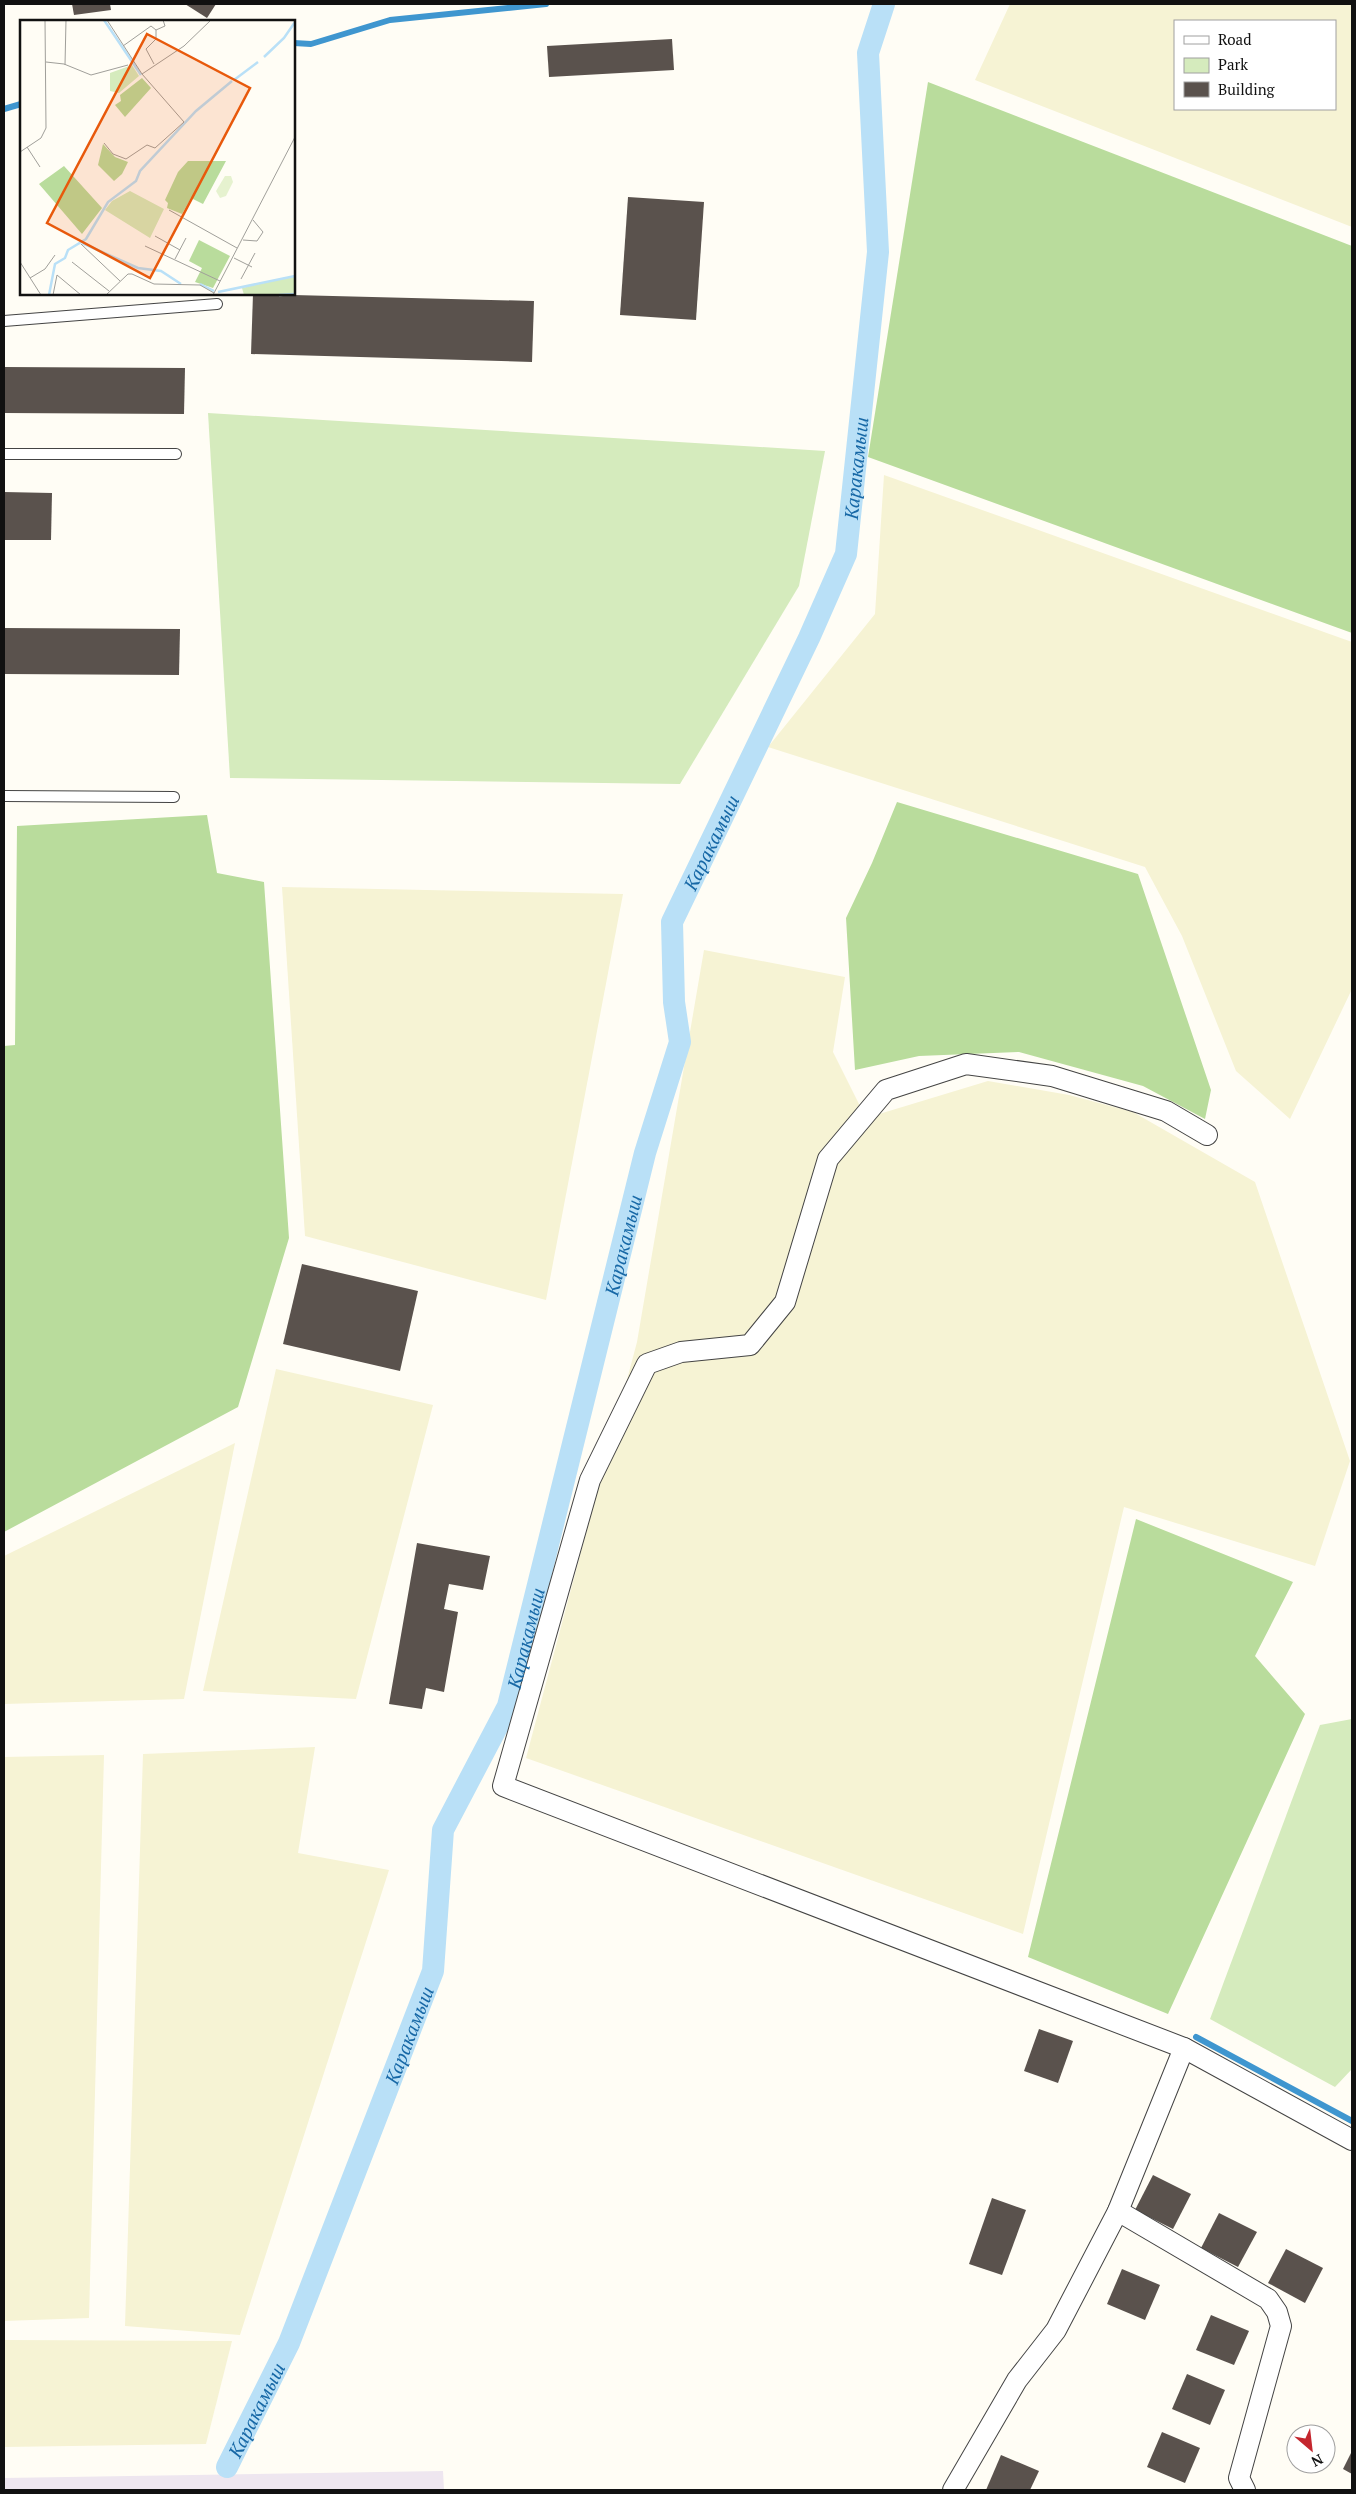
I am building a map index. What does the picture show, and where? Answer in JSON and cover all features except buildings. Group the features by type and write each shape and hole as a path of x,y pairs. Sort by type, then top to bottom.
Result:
{"street":[{"path":"1207,1135 1166,1111 1052,1076 966,1064 886,1090 828,1159 785,1302 750,1345 681,1352 647,1364 590,1480 503,1786 1184,2048 1352,2140"},
{"path":"953,2490 1017,2380 1056,2330 1118,2211 1184,2048"},
{"path":"1118,2211 1268,2299 1277,2312 1281,2326 1239,2478 1245,2490"}],"lane":[{"path":"4,320 217,304"},
{"path":"4,454 176,454"},
{"path":"4,796 174,798"}],"shaded area":[{"path":"1010,4 1352,4 1352,227 975,80"},
{"path":"884,475 1352,642 1352,989 1290,1119 1236,1071 1182,936 1145,867 768,747 875,614"},
{"path":"282,887 623,894 546,1300 305,1236"},
{"path":"704,950 845,977 833,1052 866,1118 988,1081 1069,1095 1133,1112 1255,1182 1350,1461 1315,1566 1124,1507 1023,1934 526,1758 637,1342"},
{"path":"276,1369 433,1405 356,1699 203,1691"},
{"path":"235,1443 184,1699 4,1704 4,1556"},
{"path":"315,1747 298,1853 389,1870 240,2335 125,2326 143,1754"},
{"path":"104,1755 89,2318 4,2321 4,1757"},
{"path":"4,2340 232,2341 206,2444 4,2447"},
{"path":"443,2471 444,2490 4,2490 4,2478"}],"green space":[{"path":"928,82 1352,246 1352,633 868,457"},
{"path":"208,413 825,451 799,586 680,784 230,778"},
{"path":"897,802 1138,874 1211,1090 1205,1119 1143,1086 1019,1052 919,1056 855,1070 846,918 872,863"},
{"path":"207,815 217,873 264,882 289,1238 238,1407 4,1532 4,1046 15,1045 17,826"},
{"path":"1136,1519 1293,1582 1255,1656 1305,1714 1168,2014 1028,1957"},
{"path":"1352,1719 1352,2069 1335,2087 1210,2019 1320,1725"}],"waterway":[{"path":"295,43 311,44 390,20 546,4"},
{"name":"Каракамыш","path":"227,2467 289,2343 433,1971 443,1830 508,1706 645,1153 680,1042 674,1002 672,922 809,638 846,554 878,252 868,53 884,4"},
{"path":"4,109 20,104"},
{"path":"1196,2037 1352,2121"}]}
